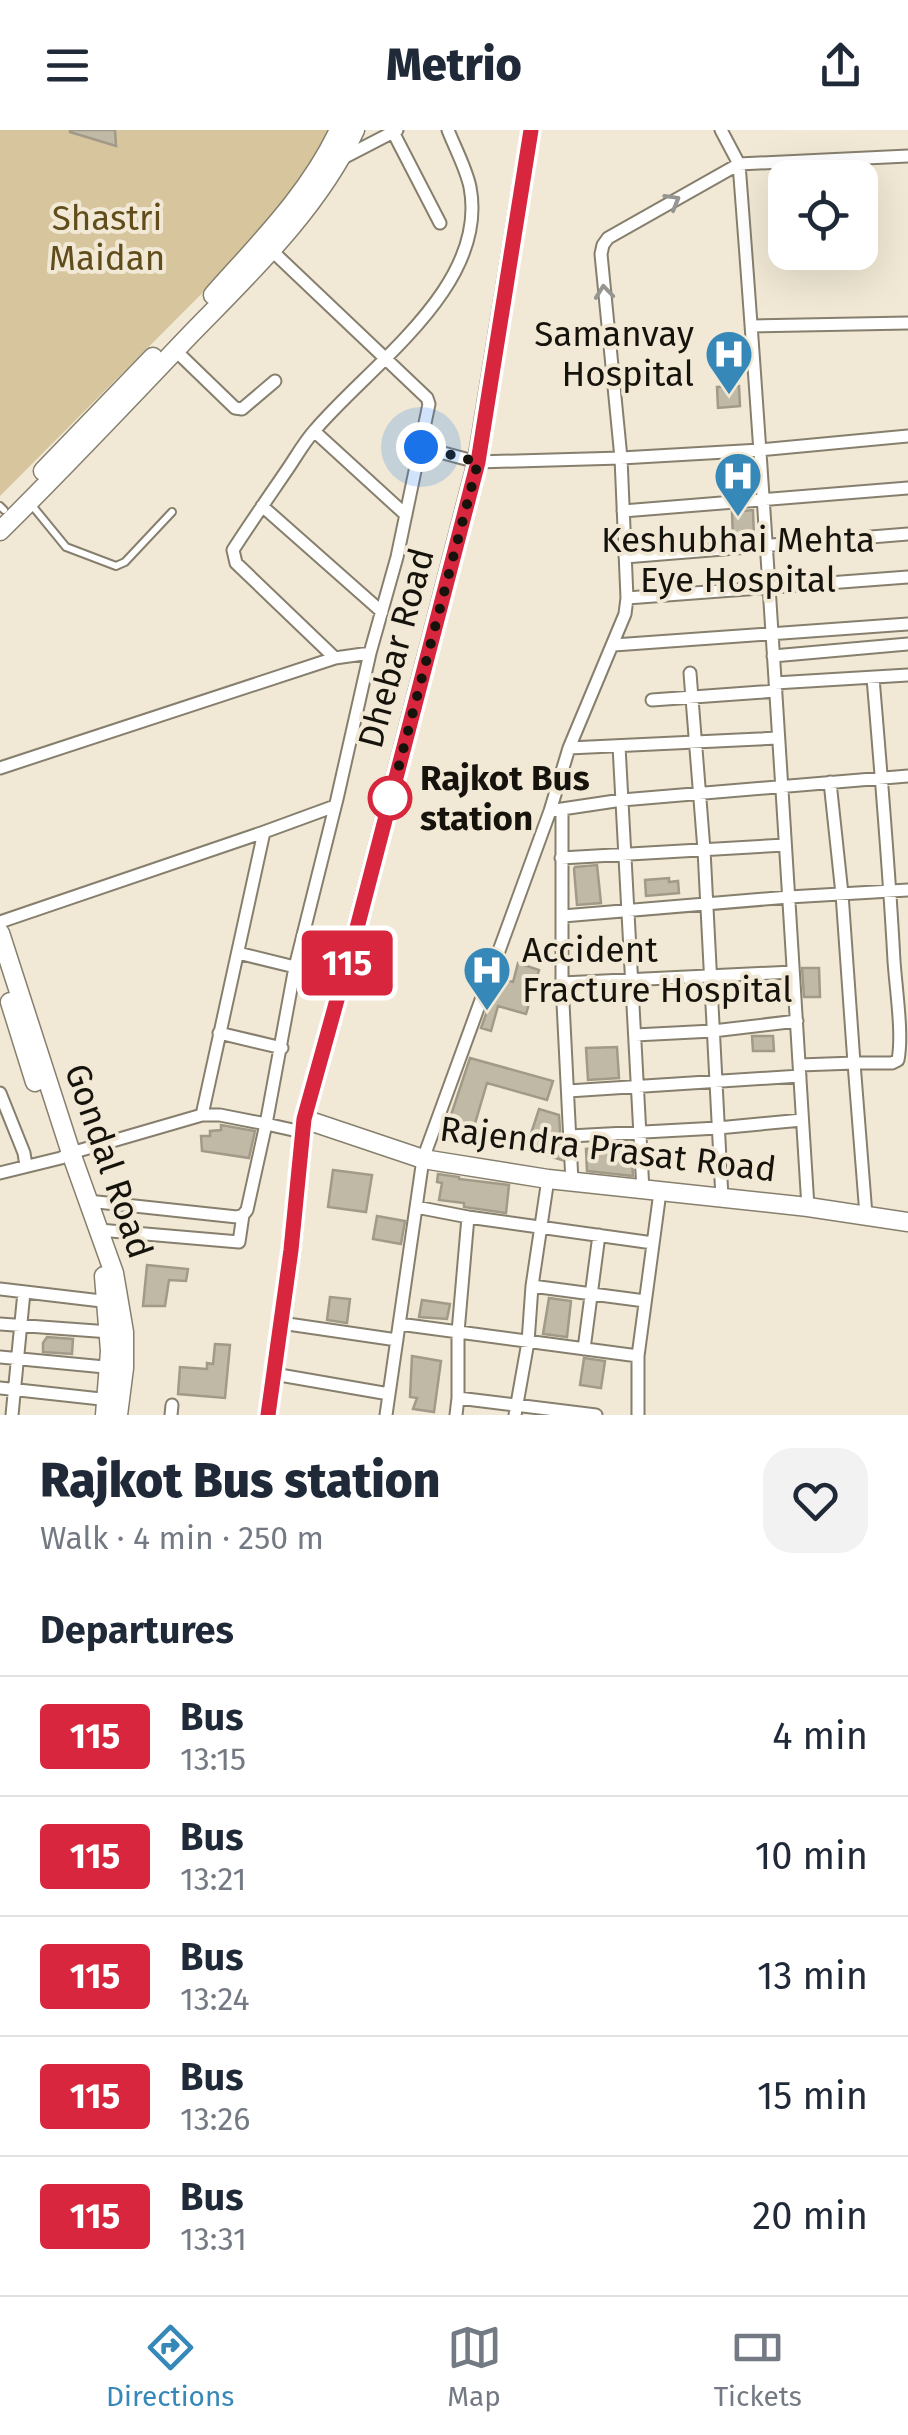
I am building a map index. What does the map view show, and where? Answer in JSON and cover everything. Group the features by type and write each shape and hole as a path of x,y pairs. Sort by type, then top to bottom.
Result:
{"street":[{"path":"0,531 119,412 266,246 340,130"},
{"path":"2,510 314,198 355,130"},
{"path":"366,146 377,130"},
{"path":"335,658 236,563 233,550 314,431 385,358 453,279 468,234 472,207 469,184 448,130"},
{"name":"Dhebar Road","path":"268,1415 303,1126 478,462 531,130"},
{"path":"721,130 738,164 752,326 808,1206"},
{"path":"341,159 395,131 440,222"},
{"path":"386,1415 423,1159 556,810 569,748 625,614 620,458 600,254 603,245 608,238 738,164 908,156"},
{"path":"99,1230 240,1242 295,968 406,515 429,404 266,246"},
{"path":"752,326 908,323"},
{"path":"175,350 236,408 248,406 275,381"},
{"path":"314,431 406,515"},
{"path":"421,447 478,462 760,450 908,436"},
{"path":"623,510 908,488"},
{"path":"262,506 382,612"},
{"path":"625,556 908,534"},
{"path":"627,598 908,577"},
{"path":"614,645 908,624"},
{"path":"774,656 908,644"},
{"path":"0,768 335,658 370,653"},
{"path":"690,673 704,850 722,1198"},
{"path":"652,700 908,675"},
{"path":"568,1091 716,1082 898,1060 873,678"},
{"path":"569,748 778,738"},
{"path":"619,746 640,1132 652,1192 653,1242 638,1356 638,1415"},
{"path":"556,810 622,800 908,776"},
{"path":"830,782 866,1216"},
{"path":"0,922 335,806"},
{"path":"556,810 572,1182"},
{"path":"202,1115 264,832"},
{"path":"561,858 785,845"},
{"path":"563,916 908,890"},
{"name":"Gondal Road","path":"0,933 114,1302"},
{"path":"238,953 295,968"},
{"name":"Gondal Road","path":"0,972 66,1156 111,1261 117,1368 112,1408"},
{"path":"562,983 793,972"},
{"path":"635,1035 797,1021"},
{"path":"219,1033 282,1048"},
{"path":"0,1092 26,1166"},
{"path":"0,1173 202,1115 303,1126"},
{"path":"570,1136 802,1120"},
{"name":"Rajendra Prasat Road","path":"303,1126 423,1159 548,1179 808,1206 908,1222"},
{"path":"516,1410 548,1179"},
{"path":"88,1201 243,1215"},
{"path":"416,1207 653,1242"},
{"path":"456,1415 458,1332 468,1217"},
{"path":"584,1350 599,1234"},
{"path":"532,1286 645,1301"},
{"path":"0,1289 114,1302"},
{"path":"12,1415 7,1389 17,1359 24,1292"},
{"path":"281,1322 397,1340"},
{"path":"0,1324 116,1332"},
{"path":"399,1324 638,1356"},
{"path":"0,1357 117,1368"},
{"path":"274,1374 389,1394"},
{"path":"7,1389 112,1408"},
{"path":"458,1398 516,1410 596,1415"}],"lane":[{"path":"29,502 66,547 116,566 125,562 172,512"}],"green space":[{"name":"Shastri Maidan","path":"0,130 340,130 328,167 0,496"}],"building":[{"path":"115,130 116,146 70,132"},
{"path":"739,386 740,406 718,408 717,387"},
{"path":"753,510 754,537 733,539 732,512"},
{"path":"597,865 601,903 577,905 575,867"},
{"path":"669,878 669,882 678,881 679,893 646,896 645,880"},
{"path":"518,963 539,970 526,1014 498,1006 491,1031 481,1028 499,978 513,982"},
{"path":"802,968 819,968 820,997 804,997"},
{"path":"752,1036 773,1036 774,1051 753,1051"},
{"path":"617,1047 619,1078 588,1080 586,1048"},
{"path":"470,1058 553,1081 547,1100 487,1083 471,1137 446,1130"},
{"path":"539,1109 559,1115 562,1160 526,1149"},
{"path":"221,1125 255,1131 249,1158 202,1151 201,1136 221,1130"},
{"path":"631,1145 633,1176 587,1171 586,1149"},
{"path":"333,1170 372,1175 366,1212 328,1207"},
{"path":"438,1174 509,1185 506,1213 439,1200 442,1183 437,1182"},
{"path":"377,1216 405,1221 401,1244 373,1239"},
{"path":"147,1265 188,1269 186,1281 169,1280 165,1306 143,1306"},
{"path":"330,1297 350,1299 347,1323 327,1320"},
{"path":"549,1298 571,1301 567,1337 543,1334"},
{"path":"422,1300 450,1304 447,1319 419,1317"},
{"path":"47,1337 73,1339 72,1354 43,1352"},
{"path":"215,1344 230,1345 225,1398 178,1394 180,1367 207,1369 207,1363 213,1364"},
{"path":"412,1356 441,1361 434,1412 413,1409 417,1398 410,1397"},
{"path":"584,1358 605,1361 601,1388 580,1385"}],"bus line":[{"name":"115","path":"268,1415 304,1119 478,462 531,130"}],"place":[{"name":"Samanvay Hospital","path":"729,396"},
{"name":"Keshubhai Mehta Eye Hospital","path":"738,518"},
{"name":"Rajkot Bus station","path":"390,798"},
{"name":"Accident Fracture Hospital","path":"487,1012"}],"route":[{"path":"390,798 388,808 478,462 421,447"}]}
